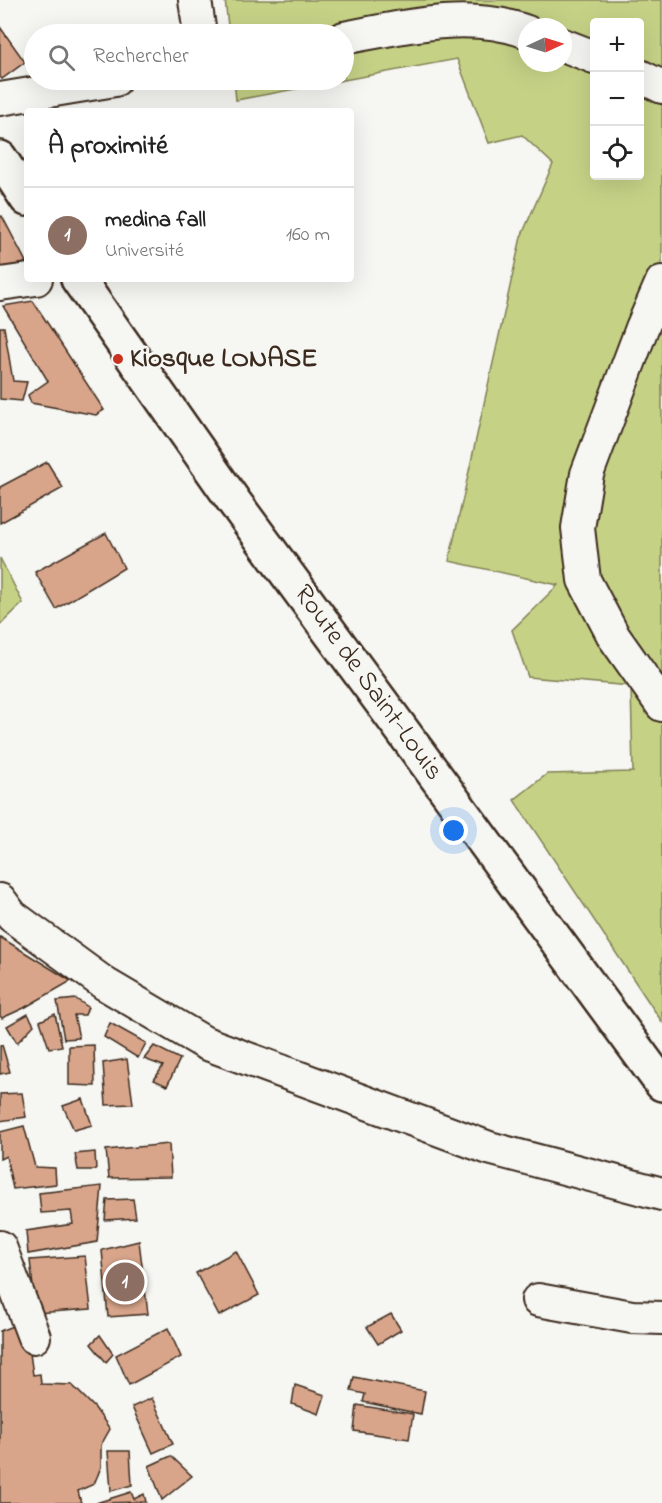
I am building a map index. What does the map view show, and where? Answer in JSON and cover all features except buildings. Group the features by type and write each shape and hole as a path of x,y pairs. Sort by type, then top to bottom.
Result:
{"main road":[{"path":"1,162 24,195"},
{"name":"Route de Saint-Louis","path":"80,282 235,503 662,1084"}],"street":[{"path":"195,0 199,24"},
{"path":"354,36 393,28 458,20 518,28"},
{"path":"572,48 590,55"},
{"path":"644,78 662,87"},
{"path":"0,99 54,90"},
{"path":"0,284 24,281"},
{"path":"662,282 586,474 578,528 584,580 614,637 662,705"},
{"path":"0,900 12,916 105,984 205,1043 489,1148 662,1194"},
{"path":"0,1246 34,1337"},
{"path":"538,1300 632,1317 662,1318"}],"green space":[{"path":"225,0 662,0 662,1022 514,800 547,774 633,772 631,686 528,677 512,630 558,585 449,561 521,237 553,164 522,135 489,143 457,59 354,78 354,24 228,24"},
{"path":"235,90 290,90 236,100"},
{"path":"0,558 23,603 0,625"}],"place":[{"name":"Kiosque LONASE","path":"118,359"},
{"name":"medina fall","path":"125,1282"}]}
